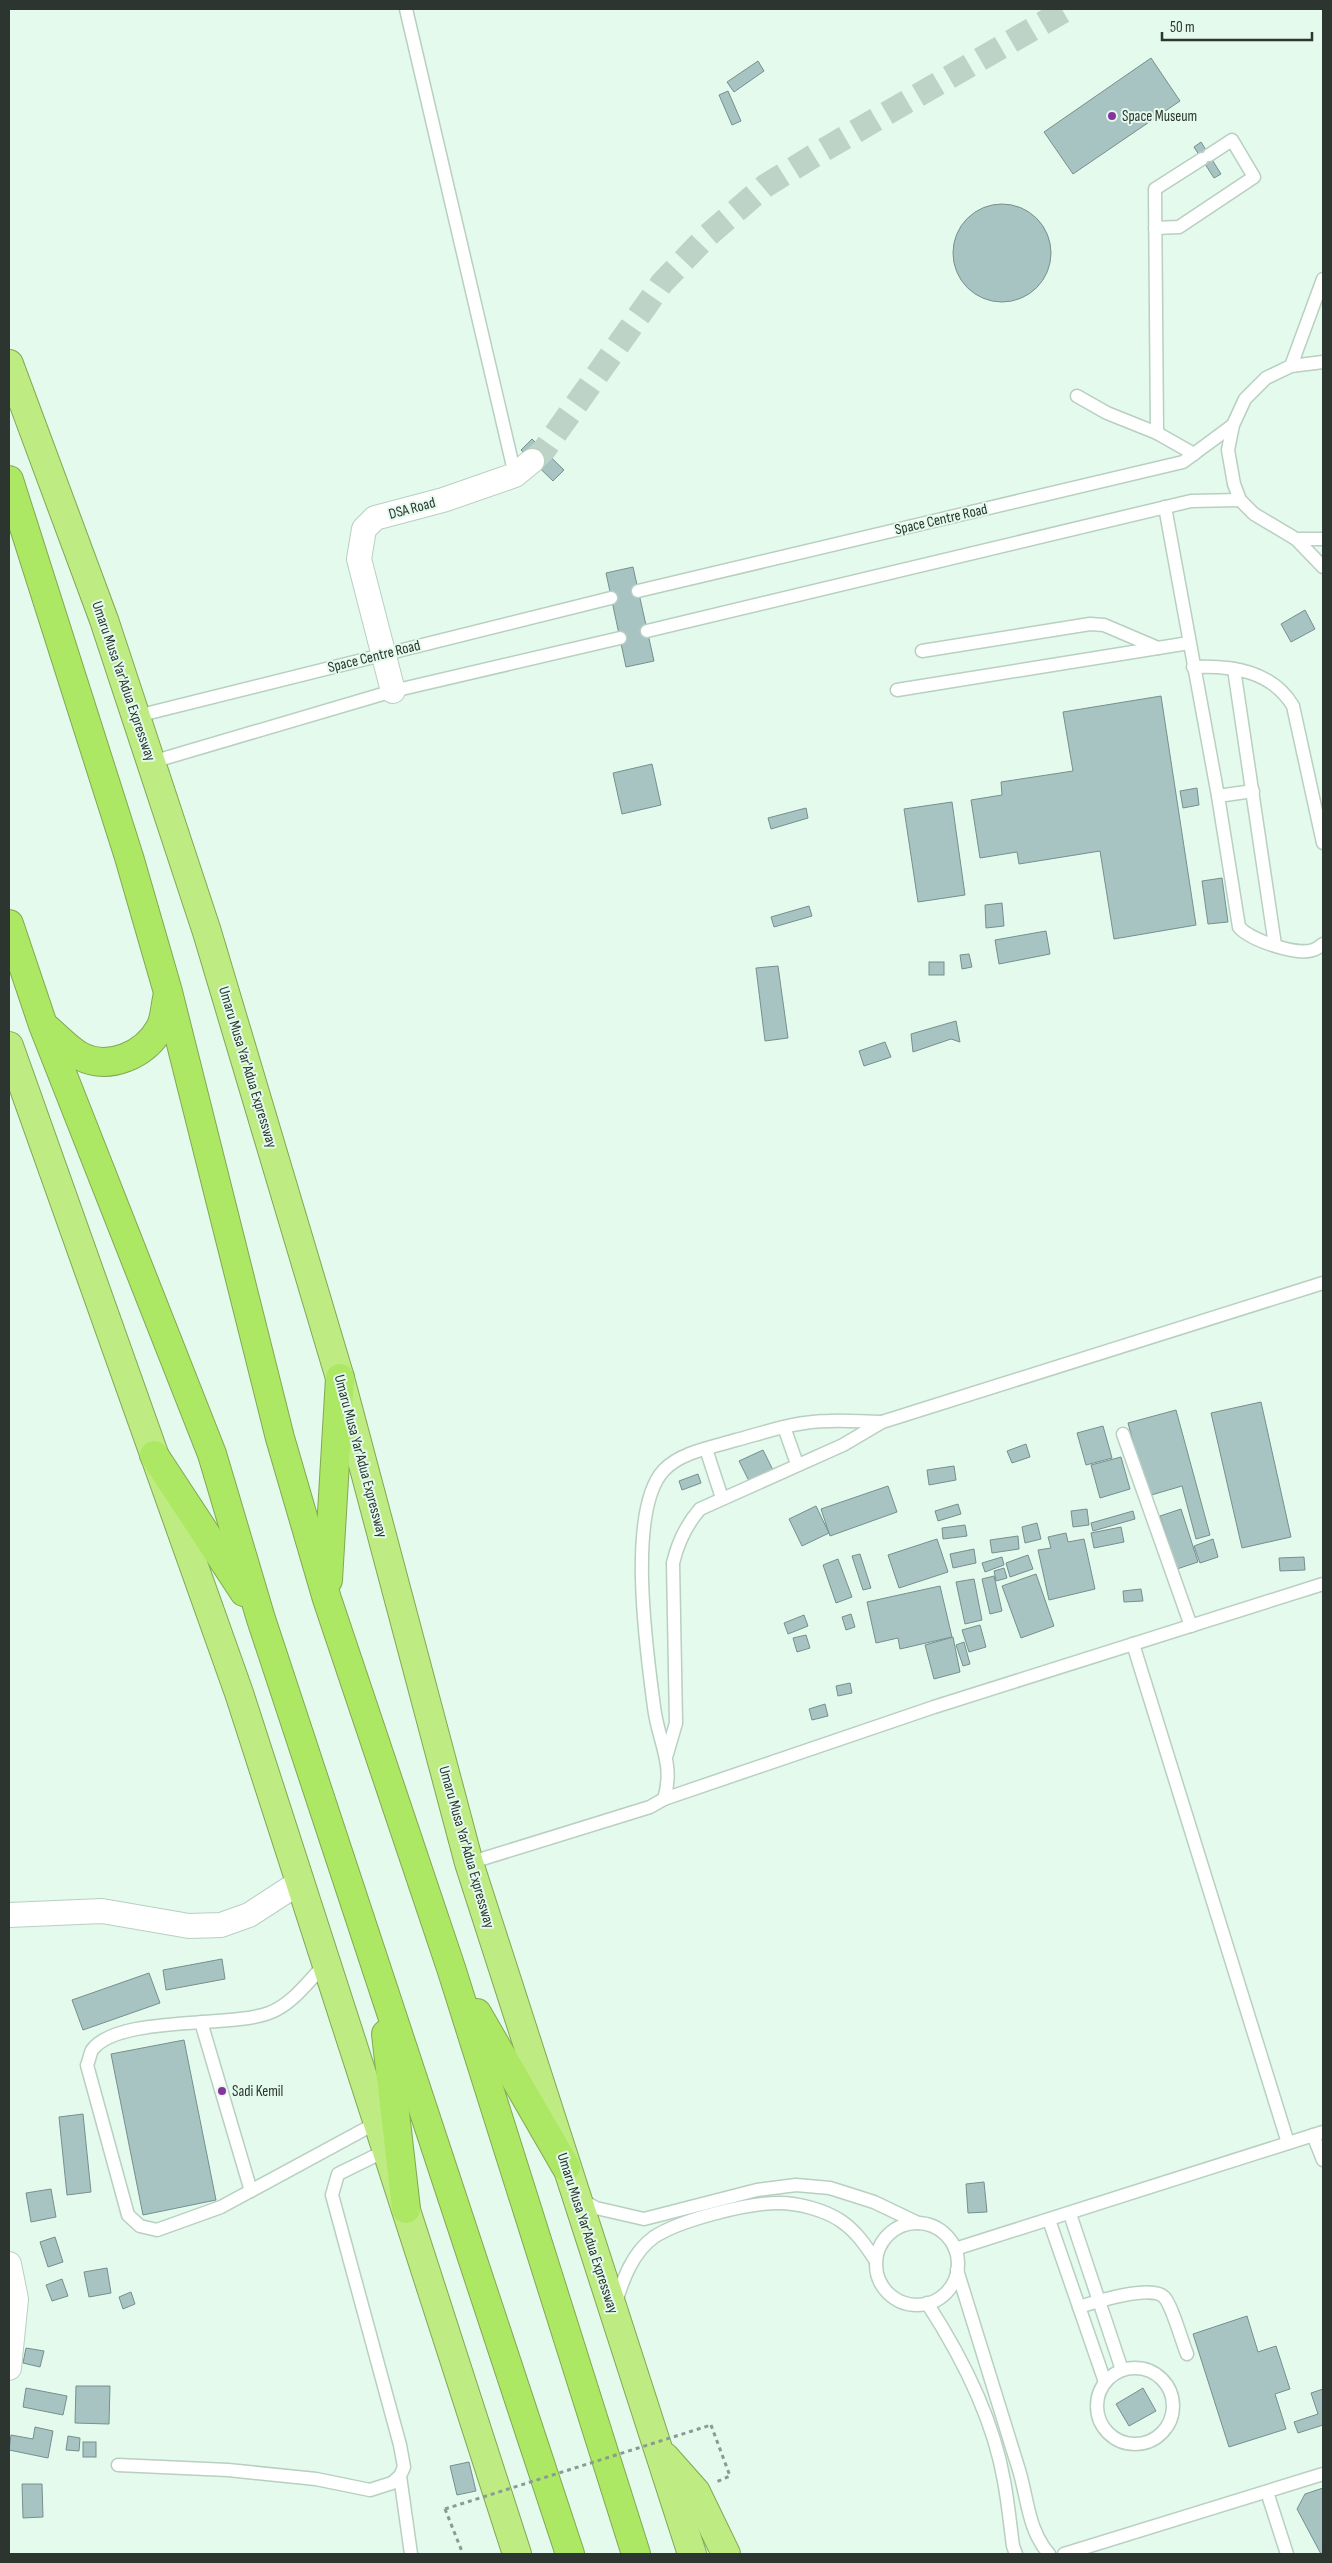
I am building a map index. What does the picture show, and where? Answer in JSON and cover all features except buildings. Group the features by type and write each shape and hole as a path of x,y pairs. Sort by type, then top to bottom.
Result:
{"highway":[{"name":"Umaru Musa Yar'Adua Expressway","path":"9,364 137,716 208,932 340,1378 470,1863 566,2168 692,2554"},
{"path":"9,480 129,857 168,992 280,1438 327,1599 451,1968 636,2554"},
{"path":"9,517 28,539"},
{"path":"9,924 43,1025 212,1454 261,1619 570,2554"},
{"path":"43,1025 80,1056 106,1063 129,1057 148,1044 160,1027 168,992"},
{"path":"9,1046 239,1693 517,2554"},
{"path":"327,1599 340,1378"},
{"path":"154,1455 261,1619"},
{"path":"451,1968 566,2168"},
{"path":"380,1978 406,2209"},
{"path":"658,2450 696,2492 726,2554"}],"street":[{"name":"DSA Road","path":"392,691 359,559 364,529 375,518 443,500 523,468"},
{"path":"9,1915 102,1911 189,1926 221,1925 249,1915 300,1882"},
{"path":"9,2264 16,2299 10,2360"}],"lane":[{"path":"406,9 523,468"},
{"path":"1155,228 1179,227 1254,177 1232,140 1155,189 1155,228 1157,433"},
{"path":"1291,366 1323,279"},
{"path":"1323,362 1291,366 1266,378 1245,399 1233,425 1228,450 1234,484 1240,500 1254,514 1296,539 1323,566"},
{"path":"1077,396 1107,412 1157,433 1194,454"},
{"name":"Space Centre Road","path":"638,591 1182,462 1233,425"},
{"path":"647,631 1191,501 1240,500"},
{"path":"1165,508 1218,796 1239,927 1252,938 1305,952 1315,950 1323,944"},
{"path":"1296,539 1323,538"},
{"name":"Space Centre Road","path":"137,716 383,653 611,598"},
{"path":"922,651 1090,624 1104,625 1158,648"},
{"path":"152,762 392,691 620,638"},
{"path":"898,690 1189,643"},
{"path":"1194,667 1217,665 1261,675 1285,692 1293,706 1323,843"},
{"path":"1234,669 1275,945"},
{"path":"1218,796 1253,791"},
{"path":"667,1754 676,1723 673,1563 677,1546 689,1522 700,1509 843,1445 882,1422 1323,1283"},
{"path":"664,1799 669,1785 667,1754 656,1726 642,1590 645,1515 651,1494 663,1471 676,1460 706,1449 784,1427 827,1420 882,1422"},
{"path":"784,1427 797,1464"},
{"path":"1123,1434 1191,1626"},
{"path":"706,1449 722,1498"},
{"path":"470,1863 650,1807 664,1799 934,1707 1323,1584"},
{"path":"1133,1644 1288,2143"},
{"path":"326,1963 295,1996 276,2010 246,2018 158,2025 110,2037 92,2050 87,2065 128,2215 140,2226 157,2230 221,2207 378,2122"},
{"path":"201,2022 251,2191"},
{"path":"955,2249 1070,2214 1318,2133 1323,2160"},
{"path":"118,2465 228,2470 306,2478 370,2490 392,2483 400,2476 404,2467 400,2445 332,2195 338,2174 387,2150"},
{"path":"576,2197 596,2208 644,2219 757,2190 805,2186 830,2188 866,2199 918,2223"},
{"path":"614,2312 624,2277 642,2249 653,2238 680,2224 756,2204 780,2203 823,2212 840,2221 860,2237 876,2261 879,2279 886,2291 896,2299 908,2304 934,2302 945,2294 953,2283 957,2270"},
{"path":"1070,2214 1122,2370"},
{"path":"1049,2220 1105,2382"},
{"path":"876,2261 883,2241 893,2231 905,2224 932,2225 943,2232 955,2249 957,2270 1021,2478 1032,2528 1039,2543 1050,2554"},
{"path":"1079,2307 1146,2292 1160,2294 1167,2302 1187,2354"},
{"path":"927,2303 955,2345 974,2384 1004,2480 1013,2546 1016,2554"},
{"path":"1140,2369 1158,2376 1167,2385 1172,2397 1173,2410 1170,2423 1152,2441 1139,2445 1126,2444 1115,2439 1105,2430 1099,2419 1096,2406 1105,2382 1122,2370 1140,2369"},
{"path":"1064,2554 1323,2474"},
{"path":"400,2476 411,2554"},
{"path":"1267,2492 1287,2554"}],"path":[{"path":"463,2554 445,2509 711,2425 728,2468"}],"tunnel":[{"path":"532,461 544,450 662,283 707,236 765,186 820,152 1067,9"}],"place":[{"name":"Space Museum","path":"1112,116"},
{"name":"Sadi Kemil","path":"222,2091"}]}
